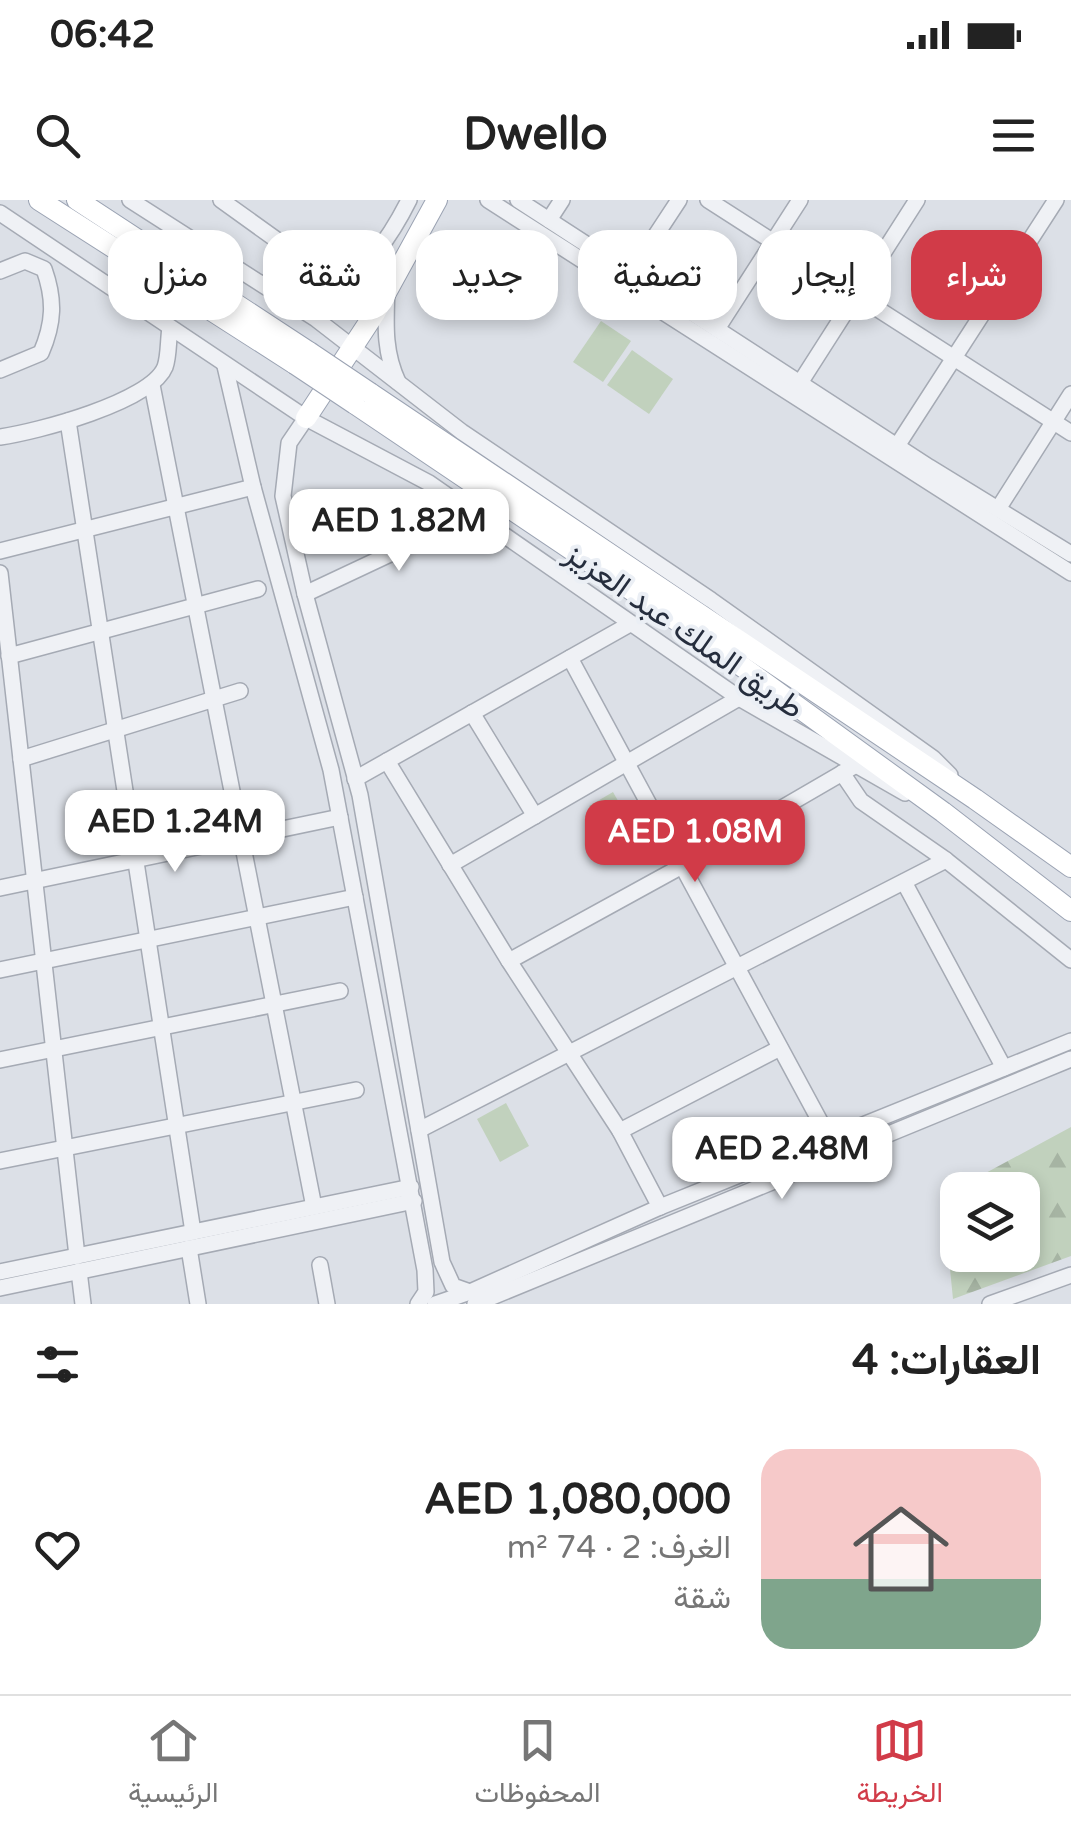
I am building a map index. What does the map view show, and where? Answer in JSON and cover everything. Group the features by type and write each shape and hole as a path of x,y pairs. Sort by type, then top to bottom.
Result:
{"main road":[{"name":"طريق الملك عبد العزيز","path":"39,200 362,398 943,812 1071,911"},
{"path":"77,200 302,358"},
{"path":"396,271 437,200"},
{"path":"306,418 368,320"},
{"path":"362,398 975,799 1071,867"}],"street":[{"path":"130,200 316,319 462,432 712,600 933,758 975,799"},
{"path":"221,200 263,230"},
{"path":"389,230 409,200"},
{"path":"488,200 1071,573"},
{"path":"518,200 578,239"},
{"path":"549,220 562,200"},
{"path":"659,230 678,200"},
{"path":"708,200 757,232"},
{"path":"781,230 800,200"},
{"path":"891,240 916,200"},
{"path":"898,446 1056,200"},
{"path":"0,213 306,418 429,483 630,624 849,769 943,812"},
{"path":"0,271 26,262 44,269 53,296 51,330 41,353 0,370"},
{"path":"717,329 757,267"},
{"path":"254,281 263,283"},
{"path":"891,318 1071,433"},
{"path":"387,320 388,362 400,386"},
{"path":"703,320 1071,554"},
{"path":"800,383 840,320"},
{"path":"0,437 68,422 152,386 165,367 170,328"},
{"path":"225,366 252,487 313,704 340,818 426,1270 426,1292 418,1304"},
{"path":"152,386 314,1206"},
{"path":"998,509 1071,394"},
{"path":"306,418 289,443 283,496 305,594 356,779 442,1262 453,1286 472,1298"},
{"path":"68,422 193,1232"},
{"path":"0,551 252,487"},
{"path":"305,594 475,514"},
{"path":"0,573 82,1304"},
{"path":"10,656 258,589"},
{"path":"356,779 630,624"},
{"path":"570,658 829,1138"},
{"path":"21,759 240,691"},
{"path":"450,865 740,698"},
{"path":"472,714 535,816"},
{"path":"387,761 509,961 620,1131 660,1207"},
{"path":"849,769 861,801 946,860 1071,960"},
{"path":"509,961 849,769"},
{"path":"0,888 340,818"},
{"path":"420,1130 946,860"},
{"path":"904,882 1004,1068"},
{"path":"0,970 355,897"},
{"path":"0,1060 340,992"},
{"path":"472,1298 660,1207 1071,1040"},
{"path":"620,1131 780,1048"},
{"path":"435,1304 472,1298 1071,1059"},
{"path":"0,1161 356,1090"},
{"path":"0,1288 193,1232 314,1206 412,1194"},
{"path":"0,1272 188,1248 412,1194"},
{"path":"188,1248 198,1304"},
{"path":"320,1265 328,1304"},
{"path":"990,1304 1071,1274"}],"green space":[{"path":"601,321 631,341 603,382 573,362"},
{"path":"632,350 673,379 649,414 607,385"},
{"path":"613,792 638,836 613,850 589,806"},
{"path":"506,1103 529,1146 500,1162 477,1119"},
{"path":"1071,1127 1071,1256 1040,1267 1040,1172 988,1172"},
{"path":"950,1272 1027,1272 953,1299"}]}
